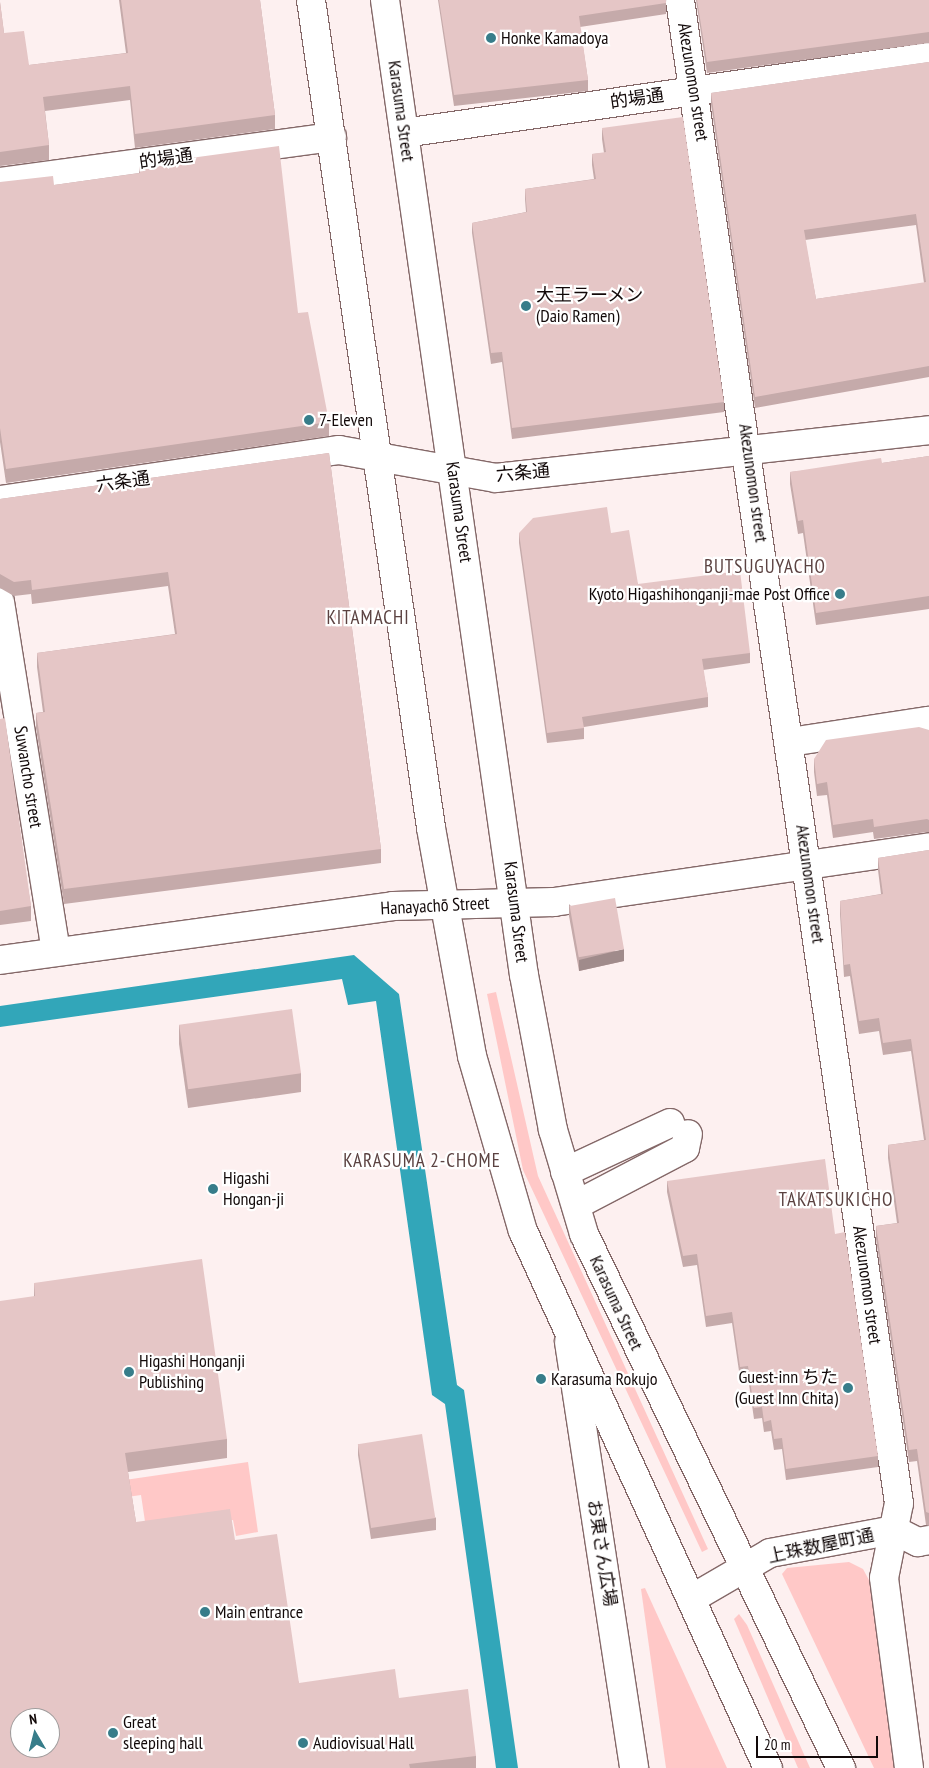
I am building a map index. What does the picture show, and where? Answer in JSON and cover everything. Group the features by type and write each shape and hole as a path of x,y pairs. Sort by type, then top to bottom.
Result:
{"main road":[{"path":"311,0 444,904 472,1056 498,1156 523,1231 569,1338 768,1768"},
{"name":"Karasuma Street","path":"385,0 515,902 553,1130 576,1204 609,1288 841,1768"},
{"name":"Akezunomon street","path":"680,0 748,447 899,1503 884,1578 910,1768"},
{"name":"的場通","path":"404,133 929,57"},
{"name":"的場通","path":"0,182 332,137"},
{"name":"六条通","path":"0,500 338,450 496,478 748,447 929,430"},
{"name":"Suwancho street","path":"0,602 56,952"},
{"path":"790,742 928,721 929,728"},
{"name":"Hanayachō Street","path":"0,960 393,906 554,902 807,862 929,847"},
{"path":"565,1172 679,1129 685,1148 576,1204"},
{"name":"お東さん広場","path":"569,1338 634,1768"},
{"name":"上珠数屋町通","path":"691,1599 770,1553 894,1530 918,1542 929,1540"}],"shaded area":[{"path":"496,992 538,1176 708,1549 702,1552 523,1170 487,994"},
{"path":"248,1462 258,1532 236,1536 233,1520 162,1531 149,1548 141,1495 72,1505 70,1488"},
{"path":"849,1562 863,1569 870,1582 895,1768 874,1768 782,1574 787,1568"},
{"path":"645,1588 727,1768 666,1768 641,1589"},
{"path":"739,1614 747,1625 810,1768 798,1768 734,1619"}],"water":[{"path":"354,955 399,994 457,1385 464,1390 518,1768 496,1768 445,1404 432,1395 376,1001 348,1005 342,979 0,1027 0,1006"}],"building":[{"path":"121,0 260,0 275,115 135,134 130,86 43,97 49,145 0,152 0,2 4,33 24,31 29,65 128,53"},
{"path":"439,0 666,0 666,3 579,16 588,80 454,95"},
{"path":"697,0 929,0 929,32 707,62"},
{"path":"929,62 929,366 755,397 711,93","holes":["916,214 926,282 816,299 804,230"]},
{"path":"683,117 724,402 512,428 502,352 491,353 472,223 527,212 525,189 596,179 592,154 606,152 602,128"},
{"path":"279,146 298,313 308,312 329,422 6,469 0,428 0,182 53,176 54,185 140,173 139,165"},
{"path":"329,453 381,849 64,889 36,713 45,712 37,653 177,634 168,572 32,590 31,580 14,582 0,574 0,499"},
{"path":"929,456 929,596 816,613 803,520 798,521 790,472 881,458 882,463"},
{"path":"607,507 611,533 629,530 638,584 740,571 750,653 702,659 708,697 582,717 584,728 547,733 519,533 533,518"},
{"path":"5,718 31,906 0,911 0,719"},
{"path":"919,727 929,730 929,820 874,827 873,819 833,825 827,782 817,784 814,759 826,740"},
{"path":"929,850 929,1513 926,1512 917,1449 909,1450 876,1226 899,1223 888,1145 926,1140 911,1039 883,1043 879,1018 859,1021 850,964 844,965 840,901 883,894 878,858"},
{"path":"615,898 624,949 579,957 570,906"},
{"path":"292,1009 301,1073 188,1089 179,1025"},
{"path":"825,1159 835,1234 845,1232 878,1456 786,1469 782,1438 774,1439 771,1420 764,1422 762,1407 754,1408 748,1366 740,1367 732,1312 706,1316 697,1254 683,1256 667,1181"},
{"path":"202,1259 227,1439 125,1453 136,1522 230,1509 235,1540 277,1534 299,1683 395,1669 399,1698 468,1689 476,1756 409,1764 410,1768 0,1768 0,1301 35,1296 34,1283"},
{"path":"422,1434 435,1518 371,1528 358,1444"}],"place":[{"name":"Honke Kamadoya","path":"491,38"},
{"name":"大王ラーメン (Daio Ramen)","path":"526,306"},
{"name":"7-Eleven","path":"309,420"},
{"name":"Kyoto Higashihonganji-mae Post Office","path":"840,594"},
{"name":"Higashi Hongan-ji","path":"213,1189"},
{"name":"Higashi Honganji Publishing","path":"129,1372"},
{"name":"Karasuma Rokujo","path":"541,1379"},
{"name":"Guest-inn ちた (Guest Inn Chita)","path":"848,1388"},
{"name":"Main entrance","path":"205,1612"},
{"name":"Great sleeping hall","path":"113,1733"},
{"name":"Audiovisual Hall","path":"303,1743"}],"district":[{"name":"BUTSUGUYACHO","path":"765,567"},
{"name":"KITAMACHI","path":"368,618"},
{"name":"KARASUMA 2-CHOME","path":"422,1161"},
{"name":"TAKATSUKICHO","path":"836,1200"}]}
